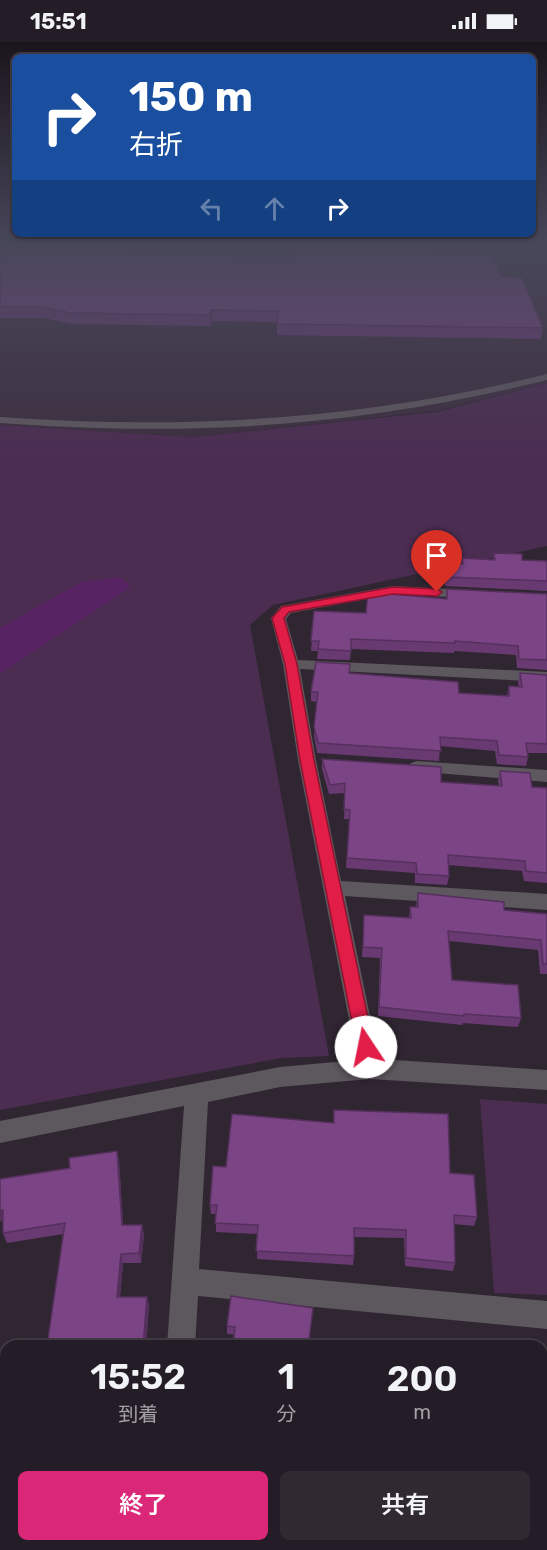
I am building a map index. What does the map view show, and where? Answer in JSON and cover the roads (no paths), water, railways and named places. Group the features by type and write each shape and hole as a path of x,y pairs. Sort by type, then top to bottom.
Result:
{"street":[{"path":"0,420 148,426 298,420 359,414 452,400 485,394 547,377"},
{"path":"370,1069 307,760 291,664 278,618 286,609 393,590 488,594"},
{"path":"291,664 547,677"},
{"path":"307,760 330,761"},
{"path":"398,766 547,776"},
{"path":"334,888 547,902"},
{"path":"0,1132 280,1077 370,1069 547,1080"},
{"path":"181,1340 197,1095"},
{"path":"185,1281 547,1315"}]}
